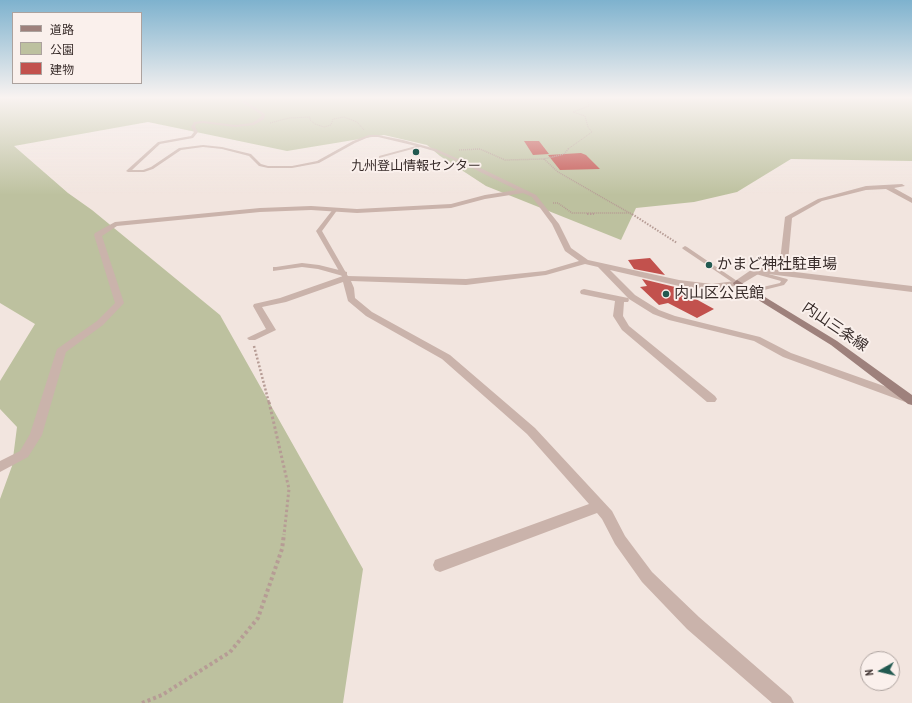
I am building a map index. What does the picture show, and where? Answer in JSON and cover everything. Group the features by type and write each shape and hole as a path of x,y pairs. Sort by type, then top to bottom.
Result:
{"main road":[{"name":"内山三条線","path":"737,283 834,343 912,401"}],"street":[{"path":"472,166 534,196 555,224 568,249 585,262"},
{"path":"276,269 302,265 319,267 345,276 466,282 546,273 585,262 600,264 679,283 712,287 737,283 756,272 784,262 789,217 820,200 866,188 902,186"},
{"path":"887,187 912,202"},
{"path":"0,467 24,454 36,435 61,351 100,323 120,303 98,235 115,224 260,210 336,209 357,211 451,206 485,197 525,191"},
{"path":"600,264 632,298 641,304 672,318 757,339 794,358 912,401"},
{"path":"756,272 912,289"},
{"path":"252,338 271,330 257,306 283,300 345,276"},
{"path":"345,276 350,288 351,299 369,314 446,356 531,431 607,515 620,540 647,576 692,623 786,703"},
{"path":"584,292 641,304"},
{"path":"620,299 618,316 625,328 711,399"},
{"path":"440,565 599,506"}],"lane":[{"path":"195,130 196,132 192,137 159,143 128,171 143,171 152,168 180,149 203,146 222,148 250,155 260,165 268,168 292,167 318,162 354,142 369,136 388,137 435,150 472,166"},
{"path":"380,157 420,146"},
{"path":"336,209 319,231 345,276"},
{"path":"685,248 737,283"},
{"path":"752,291 782,284 785,280 756,272"}],"path":[{"path":"364,130 369,136"},
{"path":"435,150 480,150 504,160 544,159 564,154 570,146 581,141 592,132 590,130"},
{"path":"544,159 558,172 631,213 685,248"},
{"path":"540,204 558,203 572,213 631,213"},
{"path":"142,703 162,695 230,652 258,618 282,549 289,489 272,414 252,338"}],"green space":[{"path":"0,130 104,130 14,146 68,193 92,210 220,315 363,569 343,703 0,703 0,499 12,466 17,427 0,409 0,381 35,324 0,303"},
{"path":"185,130 912,130 912,161 791,159 737,192 694,202 636,208 621,240 486,186 440,156 427,145 384,135 287,151"}],"building":[{"path":"524,141 539,141 549,154 533,155"},
{"path":"581,153 586,155 600,169 560,170 548,155"},
{"path":"650,258 665,275 634,269 628,260"},
{"path":"642,279 675,287 691,300 694,298 714,309 697,318 668,303 659,305 640,287 647,286"}],"place":[{"name":"九州登山情報センター","path":"416,152"},
{"name":"かまど神社駐車場","path":"709,265"},
{"name":"内山区公民館","path":"666,294"}]}
